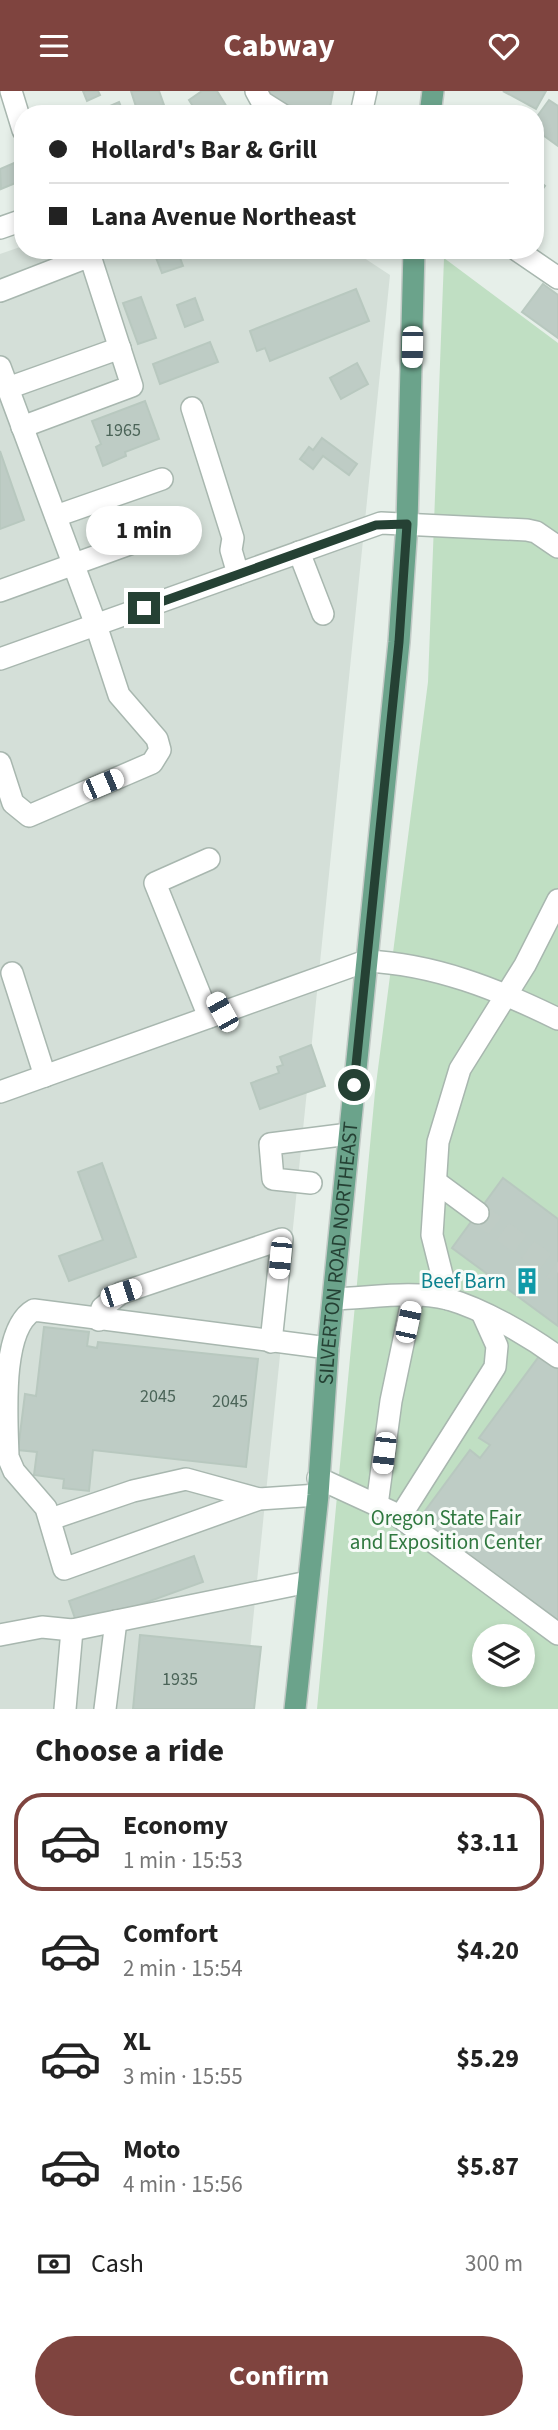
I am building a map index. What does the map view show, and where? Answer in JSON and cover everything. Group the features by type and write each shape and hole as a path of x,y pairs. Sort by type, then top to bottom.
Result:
{"main road":[{"name":"SILVERTON ROAD NORTHEAST","path":"295,1709 318,1486 328,1348 399,642 407,524 414,259"}],"street":[{"path":"256,91 267,105"},
{"path":"0,292 82,259"},
{"path":"22,427 132,386 91,259"},
{"path":"530,259 558,278"},
{"path":"8,388 120,348"},
{"path":"0,367 96,625 119,695 157,739 160,750 152,763 29,816 13,803 0,762"},
{"path":"192,408 233,538 230,550 238,574"},
{"path":"56,516 162,479"},
{"path":"0,659 381,523 527,530 536,532 558,547"},
{"path":"0,591 174,528"},
{"path":"299,552 323,614"},
{"path":"209,859 155,883 215,1014"},
{"path":"448,1299 432,1235 439,1142 460,1069 507,994 558,900"},
{"path":"193,942 211,992 215,1014"},
{"path":"0,1092 366,961 406,963 507,994 558,1019"},
{"path":"12,973 45,1076"},
{"path":"311,1184 273,1179 270,1144 349,1134"},
{"path":"436,1182 478,1213"},
{"path":"99,1320 102,1308 121,1293 282,1239 271,1342"},
{"path":"377,1505 391,1401 413,1296"},
{"path":"334,1299 413,1296 448,1299 526,1334 558,1357"},
{"path":"328,1348 34,1310 24,1315 7,1345 4,1364 8,1457 14,1471 46,1508 64,1569 259,1499 318,1486 377,1505 406,1522 558,1634"},
{"path":"406,1522 495,1367 498,1346 483,1315"},
{"path":"51,1519 132,1491 186,1479 259,1499"},
{"path":"0,1635 42,1627 72,1630 308,1582"},
{"path":"105,1709 116,1621"},
{"path":"65,1709 72,1630"}],"shaded area":[{"path":"14,249 14,259 366,259 390,275 244,1709 0,1709 0,254"}],"green space":[{"name":"Oregon State Fair and Exposition Center","path":"445,259 558,343 558,1709 317,1709 375,1092 428,682"}],"building":[{"path":"83,91 98,91 100,95 87,101"},
{"path":"131,91 159,91 164,105 135,105"},
{"path":"202,91 217,91 226,105 192,105 189,100"},
{"path":"268,91 333,91 330,105 287,105 266,101"},
{"path":"503,91 546,91 538,105 529,105"},
{"path":"549,100 558,106 558,146 544,136 544,107"},
{"path":"14,163 14,184 1,189 0,169"},
{"path":"157,259 180,259 183,266 162,273"},
{"path":"543,284 558,295 558,338 522,312"},
{"path":"356,289 369,321 270,361 265,348 257,351 250,331"},
{"path":"141,297 156,338 138,344 123,303"},
{"path":"195,298 203,320 185,327 177,305"},
{"path":"210,342 218,362 160,384 153,364"},
{"path":"357,363 368,384 341,399 330,378"},
{"path":"145,401 159,439 125,452 126,456 103,466 96,447 101,444 92,421"},
{"path":"322,438 357,464 349,475 323,456 313,469 300,459 309,447 313,450"},
{"path":"0,451 24,520 0,529"},
{"path":"311,1045 325,1086 260,1109 251,1083 279,1073 277,1067 283,1065 280,1057"},
{"path":"102,1163 136,1257 69,1281 59,1256 103,1240 78,1172"},
{"name":"Beef Barn","path":"503,1178 558,1219 558,1326 452,1248"},
{"path":"44,1327 89,1332 87,1346 97,1348 98,1342 258,1359 246,1467 93,1450 89,1491 63,1488 64,1479 34,1475 37,1452 18,1450 25,1394 36,1396"},
{"path":"540,1355 558,1369 558,1621 419,1519 470,1450 480,1458 490,1445 479,1438"},
{"path":"194,1556 203,1582 78,1627 69,1601"},
{"path":"140,1635 261,1647 254,1709 133,1709"}],"tunnel":[{"path":"478,1213 558,1272"}],"place":[{"name":"Beef Barn","path":"527,1281"}],"route":[{"path":"144,608 381,523 407,524 399,642 354,1085"}]}
